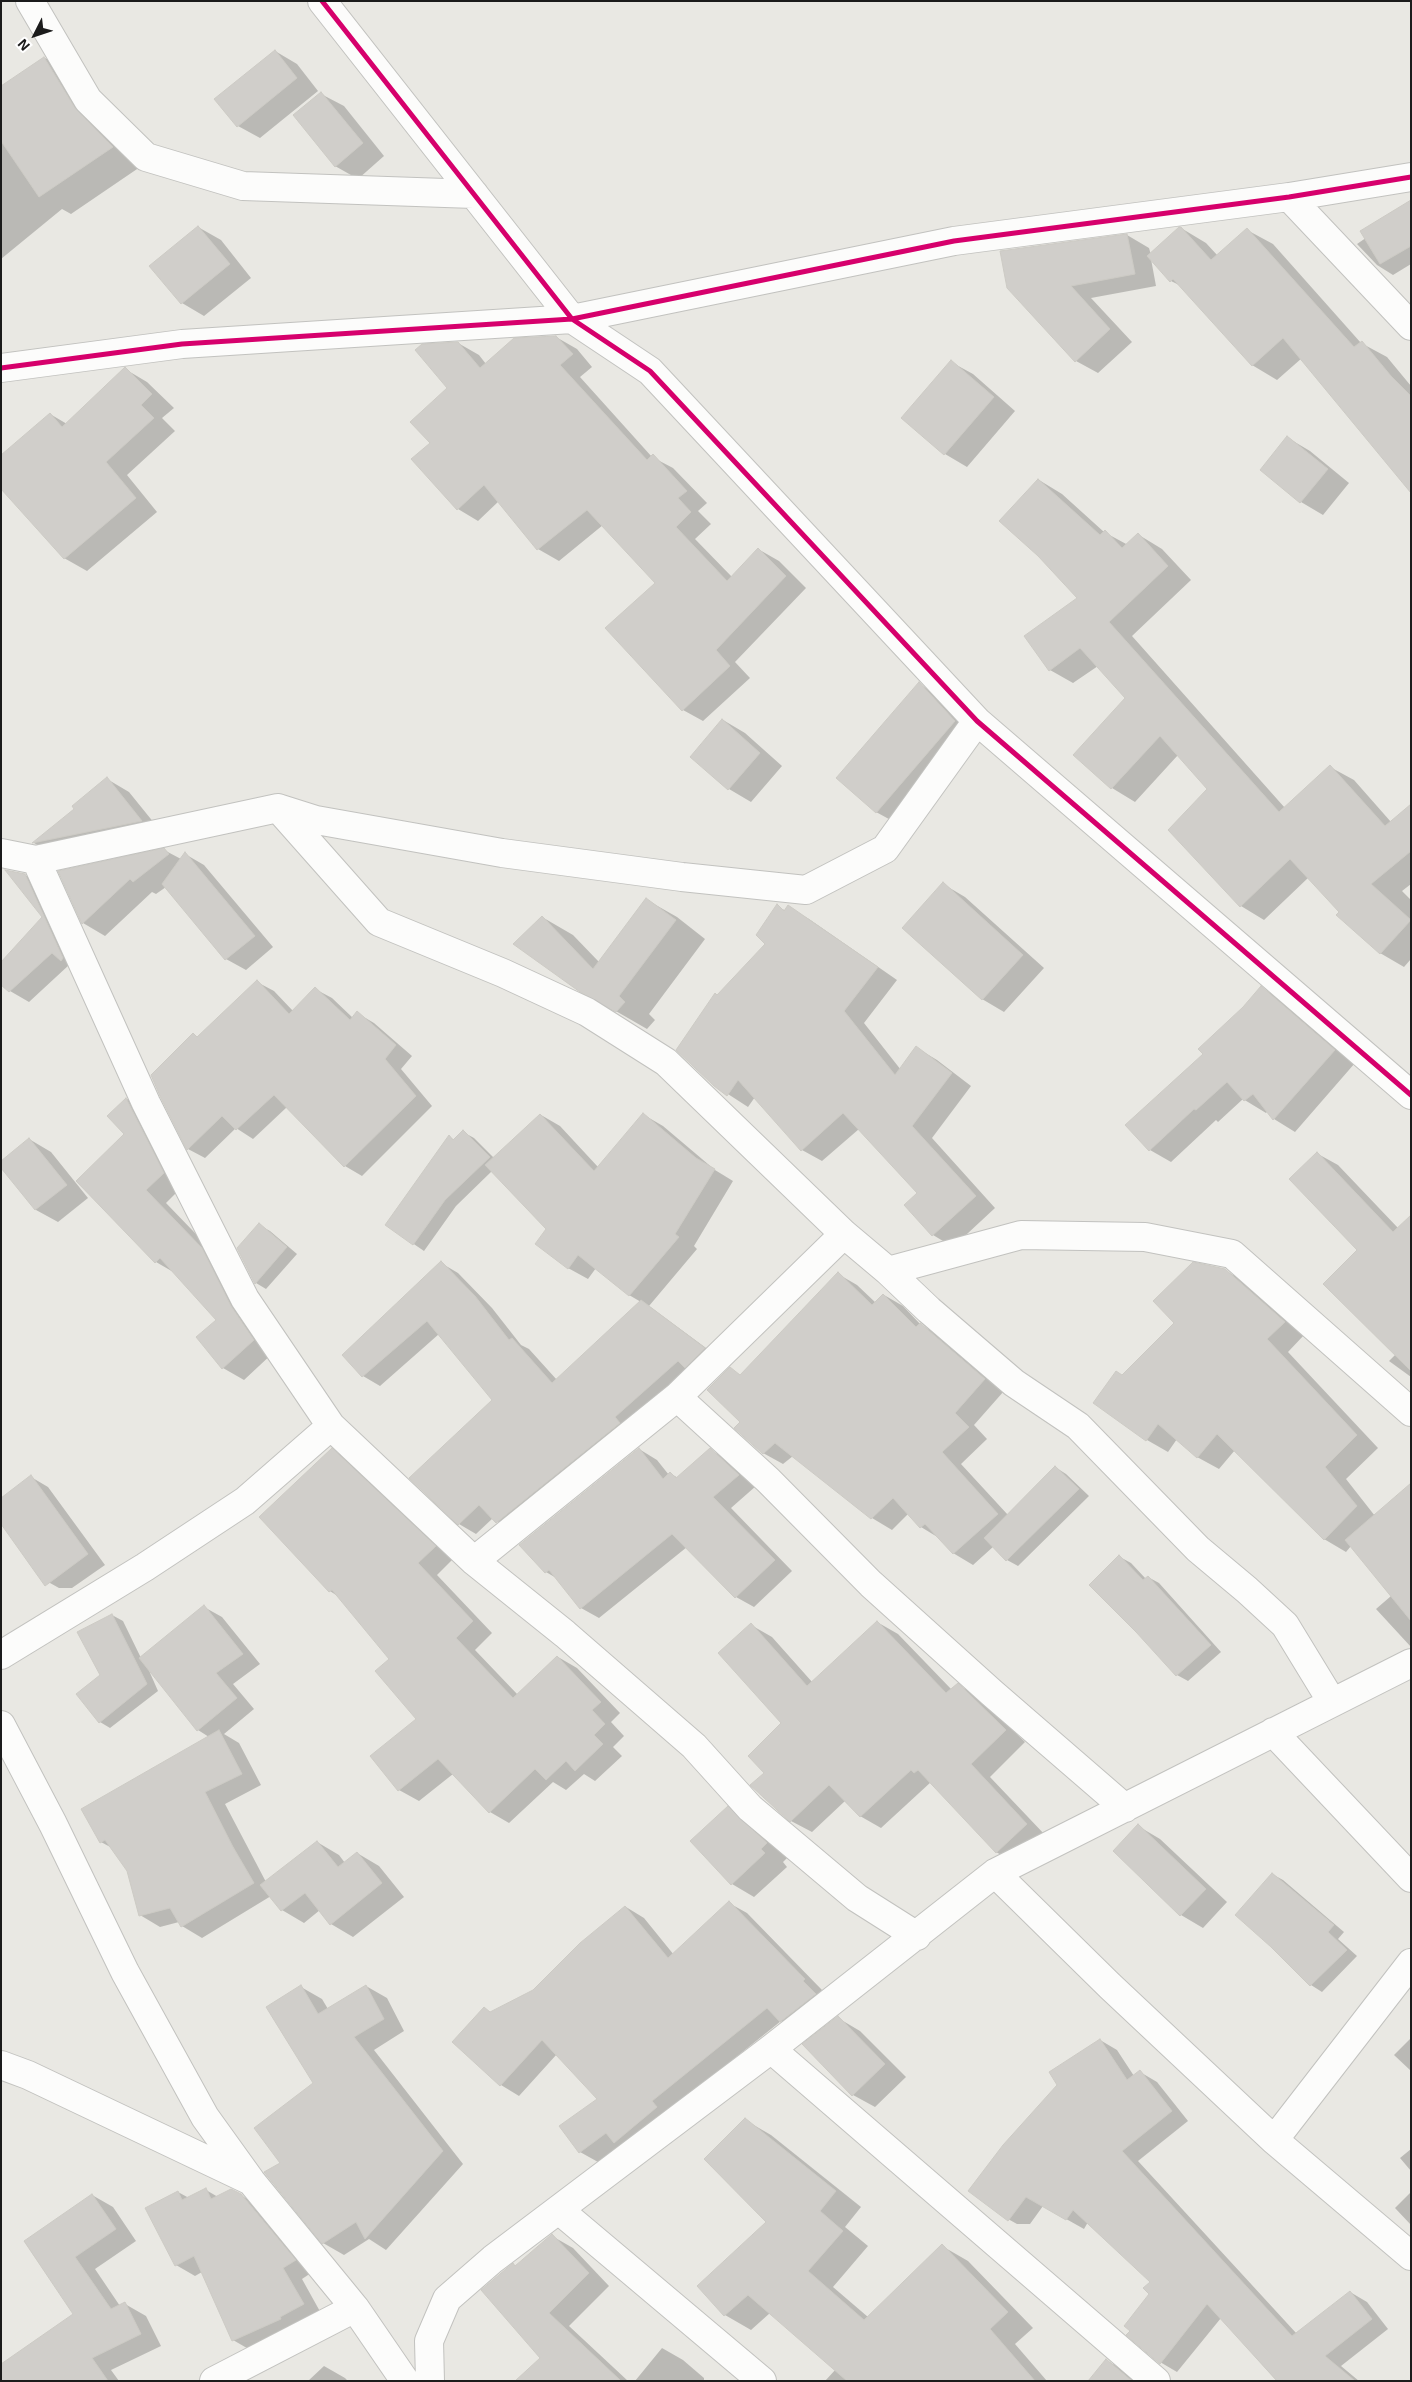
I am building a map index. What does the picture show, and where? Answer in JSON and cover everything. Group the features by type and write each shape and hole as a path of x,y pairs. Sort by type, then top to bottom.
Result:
{"street":[{"path":"30,1 88,100 146,158 243,186 474,194"},
{"path":"322,1 572,319 650,371 977,721 1411,1095"},
{"path":"1,368 182,344 572,319 954,241 1289,196 1411,176"},
{"path":"1289,196 1411,326"},
{"path":"1,852 36,860 278,808 316,820 502,853 682,877 806,890 885,849 977,721"},
{"path":"278,808 378,922 503,973 588,1012 666,1062 844,1234 888,1271 929,1310 1014,1383 1078,1426 1198,1549 1247,1590 1284,1625 1332,1702"},
{"path":"36,860 146,1103 245,1300 331,1426 474,1561 565,1634 694,1746 750,1808 857,1898 917,1936"},
{"path":"474,1561 677,1397 844,1234"},
{"path":"888,1271 1021,1234 1145,1237 1232,1254 1411,1412"},
{"path":"677,1397 768,1480 871,1584 1125,1808"},
{"path":"1,1655 145,1567 246,1501 331,1426"},
{"path":"430,2381 429,2341 447,2299 493,2259 771,2049 995,1873 1411,1663"},
{"path":"1,1726 53,1824 125,1972 205,2117 251,2181 355,2308 405,2381"},
{"path":"1273,1732 1411,1878"},
{"path":"995,1873 1110,1986 1274,2140 1411,2256"},
{"path":"1274,2140 1411,1963"},
{"path":"771,2049 1156,2381"},
{"path":"1,2065 28,2075 251,2181"},
{"path":"558,2210 762,2381"},
{"path":"214,2381 355,2308"}],"building":[{"path":"275,50 297,78 237,127 214,99"},
{"path":"44,57 75,108 113,147 39,197 1,141 1,86"},
{"path":"321,92 363,143 335,167 293,115"},
{"path":"1411,200 1411,246 1380,264 1360,231"},
{"path":"198,226 230,264 181,304 149,266"},
{"path":"1179,227 1211,260 1247,228 1354,347 1362,341 1391,376 1411,396 1411,493 1283,338 1252,366 1173,279 1170,282 1147,256"},
{"path":"1127,234 1135,274 1071,286 1110,329 1075,362 1007,288 1000,251"},
{"path":"556,336 573,354 560,365 647,460 653,454 687,491 678,498 691,512 676,527 727,581 758,548 786,576 716,650 730,666 682,711 605,628 655,583 587,510 537,550 484,485 457,510 411,459 430,443 410,422 447,388 415,350 422,344 458,342 480,368 514,338"},
{"path":"951,360 994,397 944,455 901,418"},
{"path":"125,367 152,394 141,405 154,418 106,462 136,498 64,559 1,489 1,455 50,413 62,427"},
{"path":"1287,436 1328,469 1300,503 1260,470"},
{"path":"1038,479 1100,535 1105,530 1122,548 1138,533 1168,566 1109,622 1279,812 1330,765 1385,826 1411,804 1411,851 1371,884 1411,920 1380,954 1336,915 1339,912 1290,859 1240,907 1168,830 1207,789 1160,736 1111,789 1073,755 1125,698 1080,648 1049,671 1024,636 1077,598 1038,556 999,521"},
{"path":"919,682 955,721 876,813 836,778"},
{"path":"722,719 760,753 728,790 690,757"},
{"path":"107,777 142,821 32,843 74,809 72,806"},
{"path":"164,848 169,854 133,882 130,879 82,924 58,871"},
{"path":"185,852 255,936 225,960 162,884"},
{"path":"5,870 25,874 63,958 61,961 52,953 9,992 1,985 1,962 42,917"},
{"path":"943,882 1023,955 982,1000 902,928"},
{"path":"646,898 676,920 619,996 625,1002 616,1012 580,992 513,944 542,916 593,969"},
{"path":"777,904 784,911 788,905 878,967 844,1011 895,1075 916,1046 952,1073 912,1126 976,1196 932,1236 904,1205 917,1193 843,1113 801,1151 738,1080 727,1096 676,1050 715,993 717,995 765,944 756,935"},
{"path":"257,980 289,1014 315,987 350,1020 357,1011 396,1045 385,1059 416,1096 344,1167 274,1095 236,1130 222,1116 187,1150 160,1096 151,1075 193,1033 197,1037"},
{"path":"1261,986 1335,1050 1273,1120 1253,1094 1244,1101 1227,1082 1196,1110 1194,1109 1149,1151 1125,1125 1203,1054 1198,1049 1243,1007"},
{"path":"126,1098 164,1173 146,1190 202,1248 231,1306 254,1340 222,1369 196,1337 216,1320 160,1258 155,1263 76,1181 124,1134 107,1116"},
{"path":"643,1113 696,1158 715,1169 675,1234 679,1237 629,1296 578,1255 568,1269 535,1244 546,1229 485,1165 540,1114 594,1171"},
{"path":"463,1130 490,1157 445,1200 413,1245 385,1225 449,1135 453,1140"},
{"path":"29,1138 67,1185 35,1210 1,1168 1,1161"},
{"path":"1317,1152 1393,1232 1411,1215 1411,1371 1323,1284 1357,1250 1289,1179"},
{"path":"259,1223 287,1247 255,1284 237,1248"},
{"path":"441,1261 475,1296 509,1340 512,1338 552,1383 641,1300 705,1348 685,1368 678,1361 615,1417 620,1423 496,1523 479,1505 458,1525 409,1478 492,1400 427,1321 362,1377 342,1355"},
{"path":"1193,1262 1225,1269 1285,1322 1267,1339 1357,1435 1325,1467 1357,1506 1324,1540 1217,1434 1197,1458 1158,1424 1146,1441 1093,1403 1116,1371 1122,1375 1174,1323 1153,1301"},
{"path":"838,1272 872,1305 883,1294 916,1327 920,1323 985,1379 955,1413 969,1427 942,1452 998,1514 953,1554 925,1524 920,1528 893,1498 871,1519 775,1443 763,1454 734,1428 740,1422 707,1390 730,1367 740,1375"},
{"path":"332,1448 436,1546 418,1563 473,1621 456,1638 513,1698 557,1656 601,1702 592,1710 605,1724 594,1735 603,1744 575,1771 566,1761 546,1780 535,1769 489,1813 438,1759 398,1791 370,1756 416,1719 375,1671 389,1659 332,1590 329,1592 259,1517"},
{"path":"639,1448 663,1479 670,1472 676,1478 710,1448 739,1475 713,1497 775,1560 735,1598 672,1534 580,1609 549,1570 545,1573 519,1545"},
{"path":"1055,1466 1079,1489 1006,1561 984,1538"},
{"path":"31,1475 88,1554 45,1586 1,1524 1,1498"},
{"path":"1411,1483 1411,1621 1345,1540"},
{"path":"1119,1555 1143,1580 1148,1576 1211,1645 1176,1676 1089,1585"},
{"path":"204,1605 243,1654 216,1673 237,1698 197,1731 139,1658"},
{"path":"112,1614 147,1684 99,1723 76,1694 100,1675 77,1632"},
{"path":"877,1621 946,1693 958,1683 1006,1730 971,1764 1027,1824 996,1853 918,1770 914,1773 911,1770 860,1817 829,1785 790,1822 750,1785 764,1773 748,1756 781,1723 718,1653 751,1623 807,1686"},
{"path":"219,1730 242,1774 205,1792 254,1883 181,1927 170,1908 139,1916 127,1871 105,1840 100,1843 81,1809"},
{"path":"728,1806 767,1843 761,1849 765,1853 731,1885 690,1841"},
{"path":"1138,1824 1206,1889 1180,1916 1113,1851"},
{"path":"317,1841 338,1867 357,1852 382,1883 330,1925 305,1893 281,1911 260,1885"},
{"path":"1272,1873 1334,1925 1328,1932 1347,1950 1310,1986 1271,1947 1235,1915"},
{"path":"729,1901 805,1979 803,1981 816,1994 780,2022 767,2008 652,2101 657,2107 614,2143 606,2133 579,2153 559,2126 597,2099 542,2040 500,2086 452,2042 484,2007 490,2012 533,1990 580,1943 625,1906 668,1958"},
{"path":"301,1985 318,2014 366,1985 384,2019 354,2037 443,2151 365,2239 356,2222 322,2244 264,2172 280,2163 254,2128 313,2083 266,2007"},
{"path":"838,2016 885,2064 852,2096 802,2044"},
{"path":"1100,2039 1127,2080 1140,2070 1172,2111 1122,2151 1292,2336 1350,2291 1372,2319 1325,2356 1355,2381 1277,2381 1207,2304 1160,2364 1126,2335 1130,2331 1124,2326 1149,2294 1143,2288 1150,2282 1073,2210 1066,2220 1026,2197 1008,2221 968,2191 1003,2145 1057,2085 1049,2072"},
{"path":"745,2118 836,2191 820,2211 843,2231 808,2271 864,2320 942,2244 1008,2312 990,2329 1035,2381 847,2381 748,2295 724,2316 697,2286 766,2222 704,2159"},
{"path":"206,2188 211,2199 231,2189 241,2194 296,2260 283,2268 304,2304 280,2317 281,2319 232,2341 194,2256 175,2266 145,2208 178,2191 182,2200"},
{"path":"92,2194 116,2229 75,2257 111,2309 125,2302 141,2334 92,2358 108,2381 1,2381 1,2364 73,2314 24,2241"},
{"path":"552,2234 589,2273 549,2313 621,2381 515,2381 540,2358 481,2290 513,2263 515,2266"},
{"path":"1106,2359 1132,2381 1088,2381"}],"cycle path":[{"path":"322,1 572,319 650,371 977,721 1411,1095"},
{"path":"1,368 182,344 572,319 954,241 1289,197 1411,177"}]}
